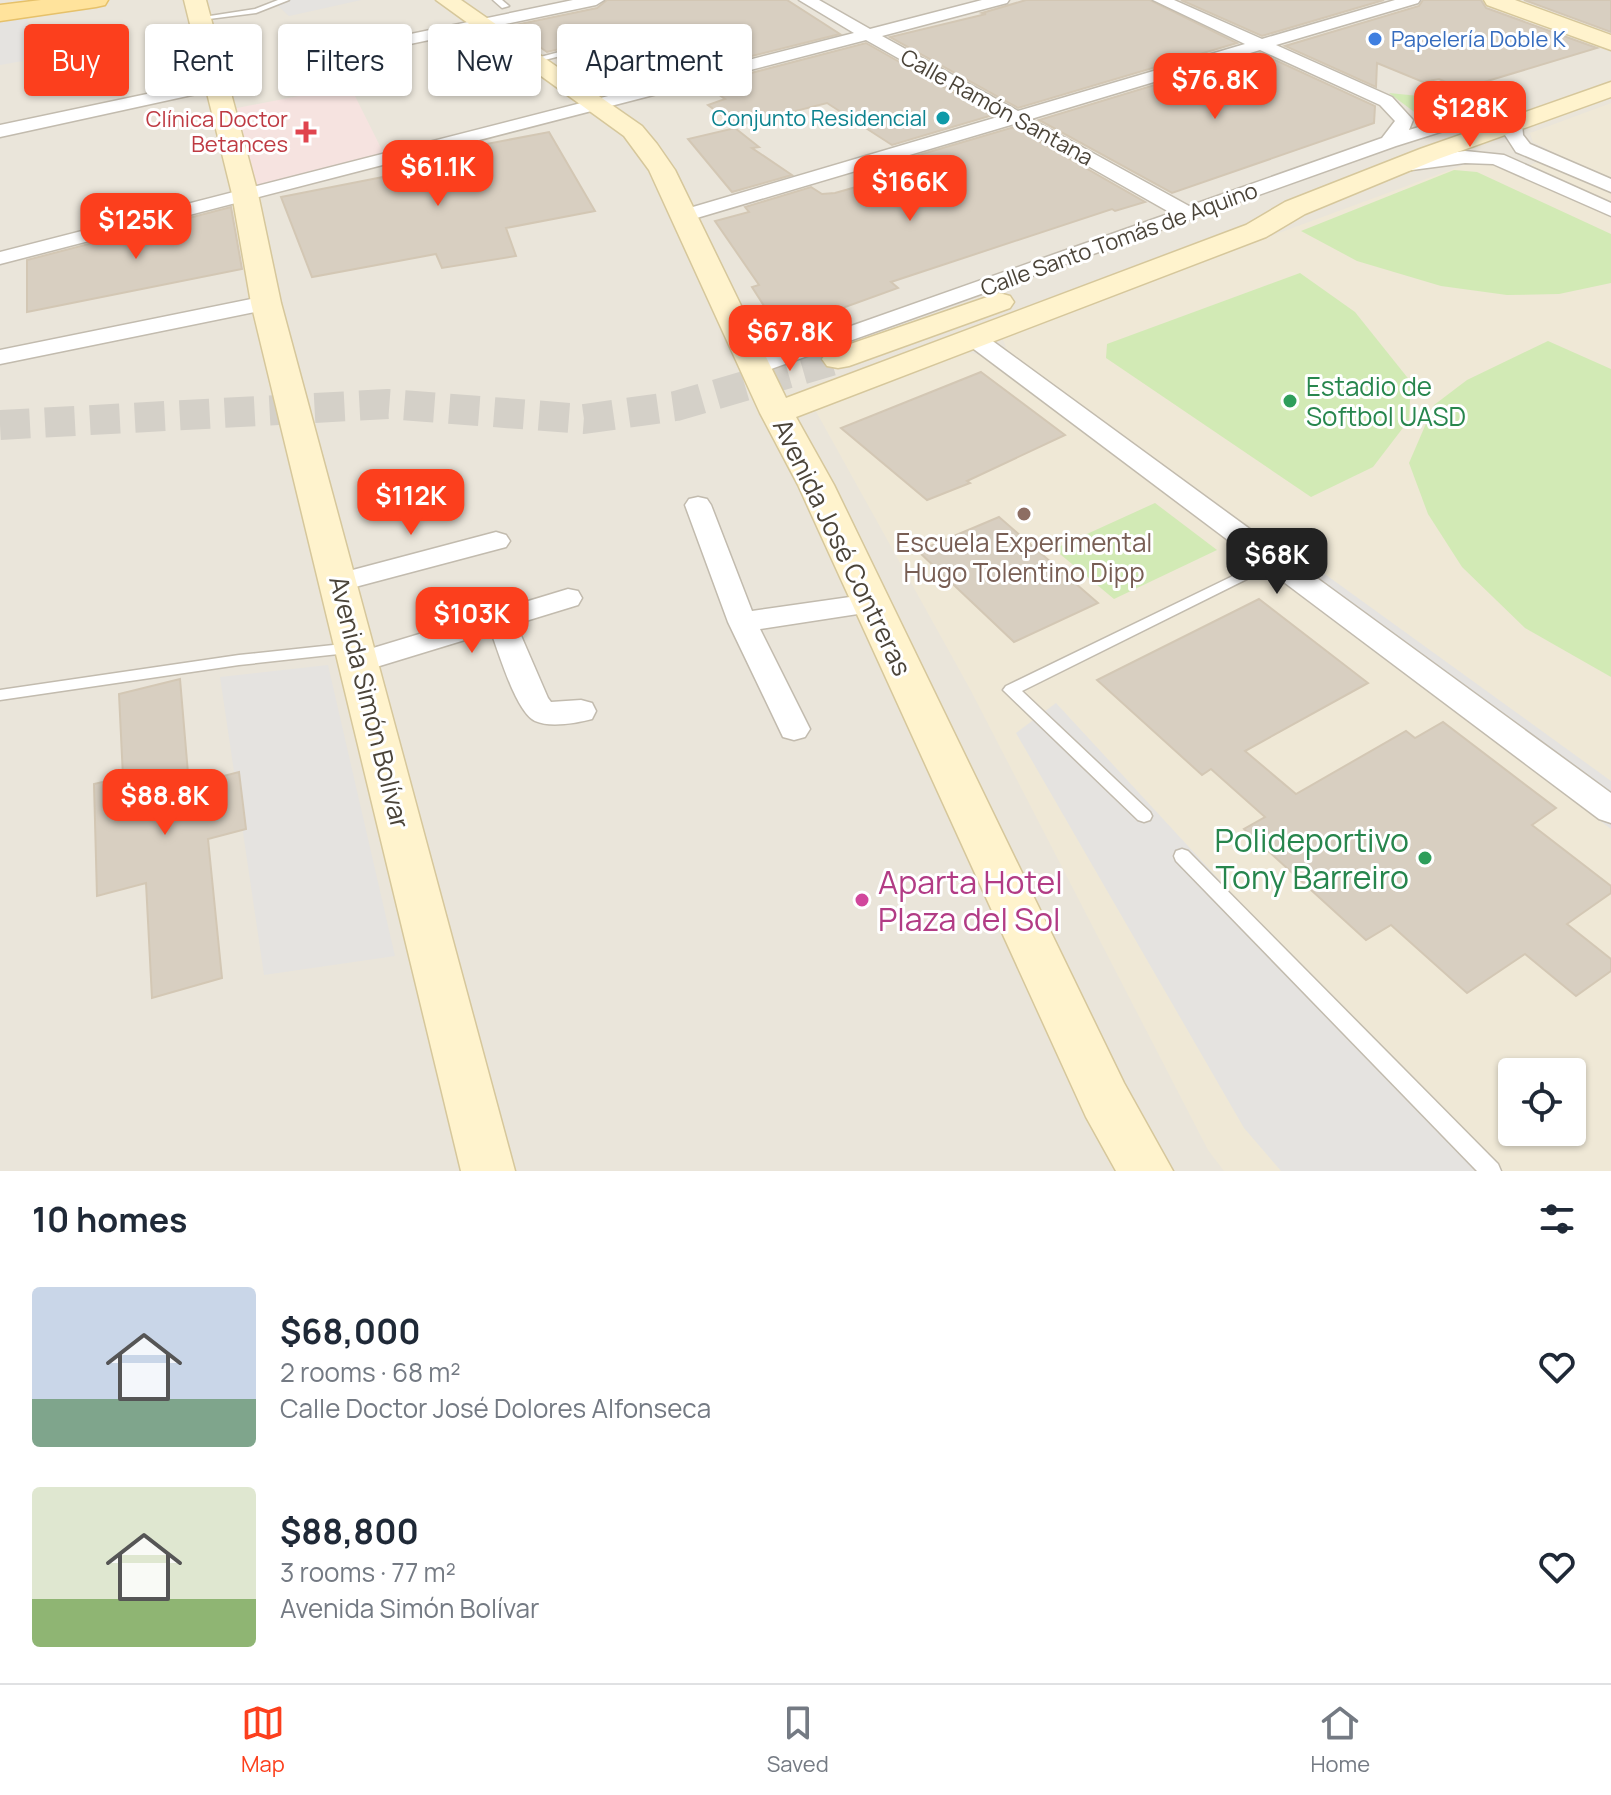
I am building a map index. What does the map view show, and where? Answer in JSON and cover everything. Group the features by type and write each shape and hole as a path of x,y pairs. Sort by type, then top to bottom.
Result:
{"main road":[{"path":"0,3 28,0"},
{"path":"0,13 96,0"},
{"name":"Avenida José Contreras","path":"447,0 482,24"},
{"path":"1495,0 1611,43"},
{"name":"Avenida José Contreras","path":"541,66 633,131 662,170 871,603 1105,1100 1146,1171"},
{"name":"Calle Santo Tomás de Aquino","path":"1429,154 1439,140 1482,113 1611,67"},
{"name":"Calle Santo Tomás de Aquino","path":"777,413 1256,231 1295,208 1429,154 1518,136 1611,89"},
{"name":"Avenida Simón Bolívar","path":"221,96 245,194 266,303 340,582 488,1171"},
{"path":"838,359 1232,219 1259,211 1295,208"}],"street":[{"path":"488,24 596,0"},
{"name":"Calle Ramón Santana","path":"807,0 1188,214"},
{"path":"0,258 1001,0"},
{"path":"1161,0 1386,101 1404,120 1389,142"},
{"path":"683,216 1412,0"},
{"path":"0,131 162,96"},
{"name":"Calle Santo Tomás de Aquino","path":"757,367 1389,142 1482,113"},
{"path":"1497,159 1518,136 1611,186"},
{"path":"1404,165 1465,157 1497,159 1611,210"},
{"path":"0,357 266,303"},
{"path":"975,339 1611,810"},
{"path":"698,505 742,622 794,729"},
{"path":"340,582 496,541"},
{"path":"358,655 500,619 568,598"},
{"path":"742,622 871,603"},
{"path":"500,619 535,704 544,713 581,711"}],"lane":[{"path":"198,9 256,11 285,0"},
{"path":"497,0 505,6"},
{"path":"1144,816 1011,690 1272,561"},
{"path":"0,695 239,660 358,655"},
{"path":"1182,856 1491,1171"}],"shaded area":[{"path":"0,0 1611,0 1611,1171 0,1171"},
{"path":"291,0 361,0 289,16 275,3"},
{"path":"29,14 28,24 24,24 23,61 0,65 0,17"},
{"name":"Clínica Doctor Betances","path":"299,96 355,96 384,154 254,187 232,109"},
{"path":"1611,103 1611,1171 1224,1171 1208,1150 970,689 813,406 960,351 980,355 1006,347 1003,340 1005,335 1013,331 1472,162 1495,162 1520,169 1557,154 1533,142 1530,133"},
{"path":"1304,559 1611,781 1611,829 1276,578"},
{"path":"328,665 395,956 264,975 220,677"},
{"path":"1056,703 1491,1171 1281,1171 1244,1128 1016,733"}],"green space":[{"path":"1389,93 1469,101 1429,118 1417,114"},
{"path":"1454,170 1477,172 1611,234 1611,283 1559,294 1507,295 1441,286 1357,261 1301,231"},
{"name":"Estadio de Softbol UASD","path":"1300,273 1355,312 1411,382 1409,420 1373,467 1311,497 1106,358 1107,344"},
{"path":"1548,341 1611,369 1611,677 1525,628 1462,567 1428,514 1409,463 1434,405 1467,380"},
{"path":"1155,503 1217,550 1114,599 1054,549"}],"building":[{"path":"607,0 787,0 840,34 752,56 752,24 557,24 557,50 547,52 541,48 541,24 520,24 597,8"},
{"path":"1026,0 1150,0 1237,43 1018,108 890,37 986,14 982,13"},
{"path":"1181,0 1384,0 1262,36"},
{"path":"1423,0 1481,0 1486,8 1597,48 1461,89 1439,79 1423,82 1377,63 1376,87 1285,46 1419,6"},
{"path":"1524,0 1611,0 1611,32"},
{"path":"866,43 993,115 892,145 827,103 736,126 708,105 725,99 721,96 752,96 752,73"},
{"path":"1260,53 1375,106 1374,123 1172,193 1039,120"},
{"path":"1014,127 1145,202 1115,211 1112,209 891,282 898,288 823,315 829,322 782,334 752,287 759,285 715,221 749,212 745,207 811,187 822,194 835,193 926,167 912,157"},
{"path":"735,128 759,147 752,148 792,175 732,192 688,139"},
{"path":"549,132 595,211 506,228 516,256 442,268 436,254 312,277 281,197 449,164 445,152"},
{"path":"231,207 242,269 27,312 27,260"},
{"path":"981,372 1065,435 967,481 970,483 927,500 841,428"},
{"path":"999,517 1098,603 1014,642 918,551"},
{"name":"Polideportivo Tony Barreiro","path":"1259,599 1368,683 1245,751 1296,794 1406,731 1415,738 1443,722 1556,808 1532,825 1611,886 1611,893 1567,924 1611,959 1611,971 1576,996 1525,954 1467,993 1391,925 1366,940 1244,829 1265,817 1211,769 1202,775 1097,680"},
{"path":"180,679 189,785 239,772 246,829 208,839 222,978 152,998 146,883 97,896 94,784 123,777 119,694"}],"tunnel":[{"path":"0,425 388,404 584,419 676,406 838,359"}],"place":[{"name":"Papelería Doble K","path":"1375,39"},
{"name":"Conjunto Residencial","path":"943,118"},
{"name":"Clínica Doctor Betances","path":"306,132"},
{"name":"Estadio de Softbol UASD","path":"1290,401"},
{"name":"Escuela Experimental Hugo Tolentino Dipp","path":"1024,514"},
{"name":"Polideportivo Tony Barreiro","path":"1425,858"},
{"name":"Aparta Hotel Plaza del Sol","path":"862,900"}]}
